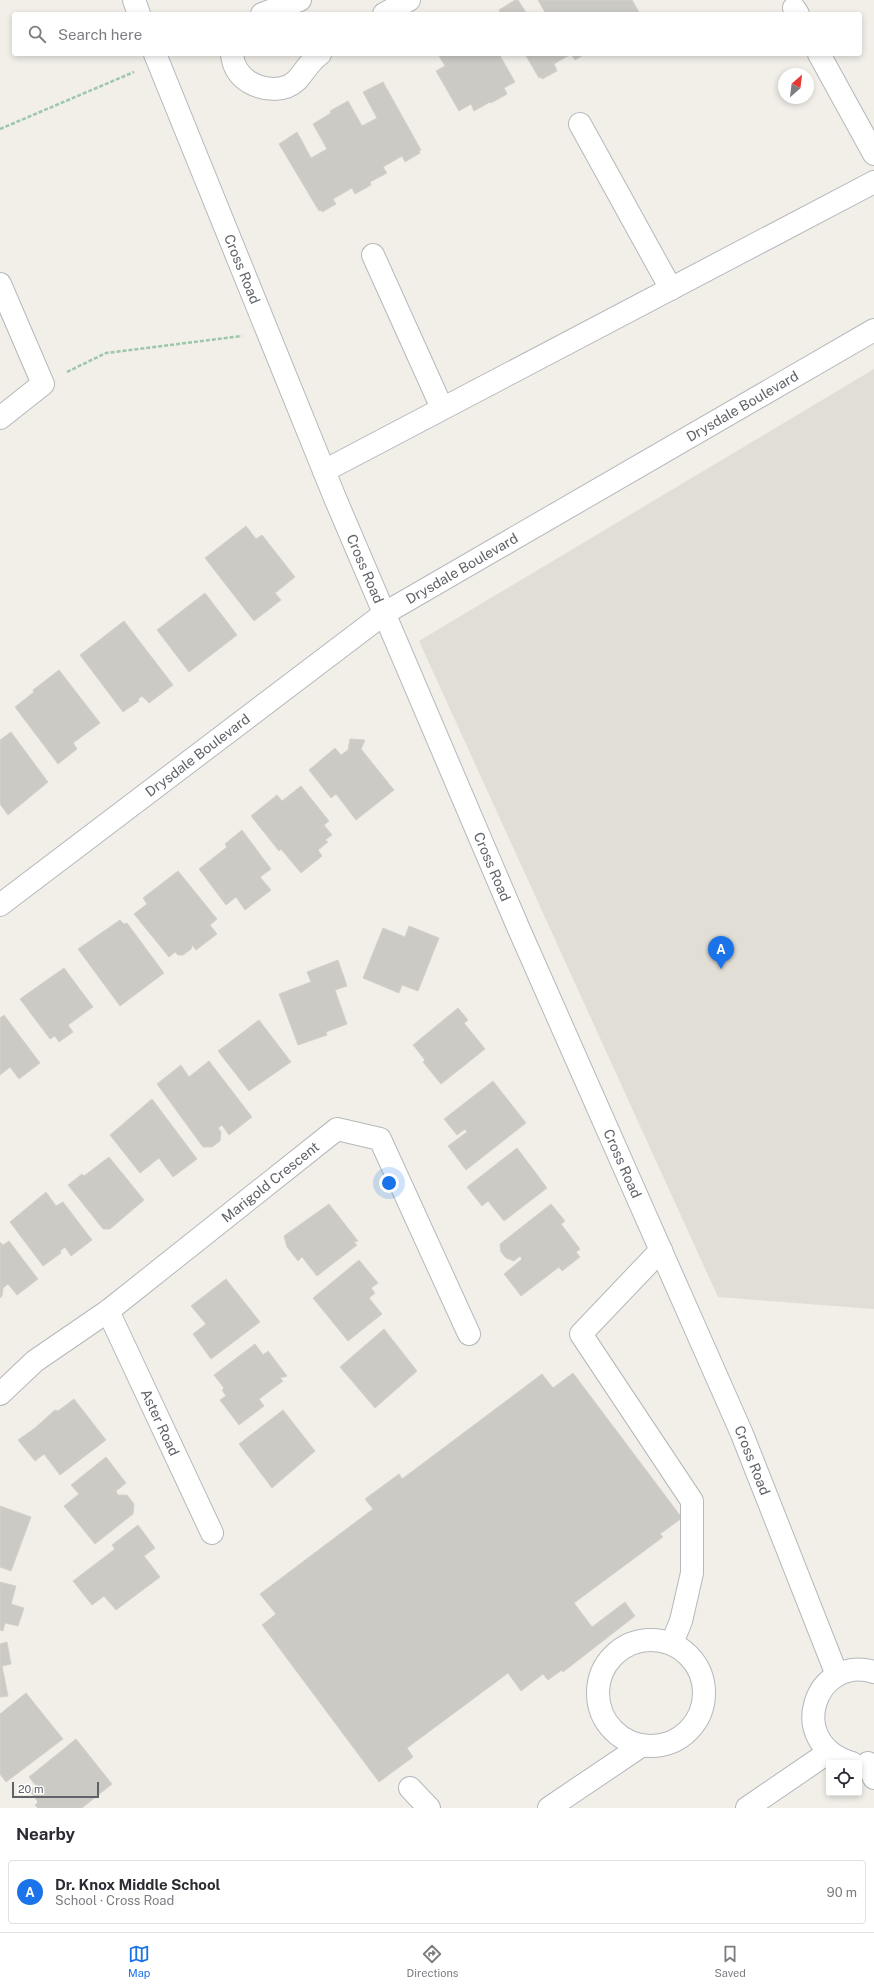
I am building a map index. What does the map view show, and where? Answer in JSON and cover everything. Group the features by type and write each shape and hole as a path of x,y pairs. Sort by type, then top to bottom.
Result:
{"street":[{"path":"134,0 138,12"},
{"path":"388,12 409,0"},
{"path":"232,56 232,64 242,78 258,88 281,90 296,81 315,56"},
{"path":"821,56 874,154"},
{"name":"Cross Road","path":"157,58 324,471 522,934 742,1434 837,1675"},
{"path":"580,124 671,288"},
{"path":"324,471 874,182"},
{"path":"373,255 442,408"},
{"path":"0,284 43,384 0,418"},
{"name":"Drysdale Boulevard","path":"0,905 385,613 874,330"},
{"name":"Marigold Crescent","path":"0,1394 35,1361 108,1311 336,1129 380,1139 468,1334"},
{"path":"661,1250 581,1334 692,1501 692,1573 681,1621 672,1643"},
{"name":"Aster Road","path":"108,1311 212,1533"},
{"path":"548,1808 641,1746 667,1744 689,1731 703,1708 704,1682 693,1658 672,1643 642,1640 615,1652 599,1677 599,1707 614,1733 641,1746"},
{"path":"865,1766 840,1760 829,1752 819,1741 814,1727 813,1712 816,1697 825,1685 837,1675 851,1670 867,1670 874,1672"},
{"path":"747,1808 829,1752"},
{"path":"410,1788 429,1808"}],"path":[{"path":"0,129 157,58"},
{"path":"43,384 106,352 268,332"}],"shaded area":[{"path":"874,369 874,1309 718,1297 419,641"}],"building":[{"path":"515,0 518,0 526,12 500,12 499,10"},
{"path":"538,0 632,0 639,12 545,12"},
{"path":"439,56 500,56 515,82 504,88 507,94 491,103 490,102 474,111 471,104 459,111 436,71 445,66"},
{"path":"526,56 568,56 554,64 557,71 542,79 541,77 539,78"},
{"path":"572,56 582,56 575,60"},
{"path":"383,82 421,150 419,151 420,153 405,162 402,156 383,167 387,173 370,182 371,185 355,194 352,188 333,199 336,204 322,212 321,210 319,211 279,144 297,132 311,158 327,149 313,124 331,113 330,111 348,101 362,126 377,118 363,92"},
{"path":"246,526 256,539 262,535 295,577 275,593 281,600 254,621 205,558"},
{"path":"205,593 237,635 189,672 157,630"},
{"path":"124,621 173,685 149,703 142,696 138,699 139,701 123,712 80,655"},
{"path":"59,670 100,723 73,743 77,749 58,764 15,707 34,692 33,690"},
{"path":"11,732 48,782 8,815 0,804 0,740"},
{"path":"350,739 365,740 361,749 394,790 356,820 336,794 331,798 309,770 335,748 341,755 348,750"},
{"path":"301,786 329,821 324,825 332,835 325,840 328,842 318,850 322,856 301,873 281,849 279,851 251,816 277,795 282,801"},
{"path":"242,830 271,869 260,877 271,890 245,910 236,897 226,905 199,869 227,847 225,844"},
{"path":"178,871 217,919 210,925 217,934 196,950 192,945 191,949 183,955 178,955 175,952 169,957 134,914 147,904 143,898"},
{"path":"120,920 124,924 127,923 164,973 120,1006 78,949"},
{"path":"409,926 439,938 418,991 402,985 399,993 363,978 383,928 405,937"},
{"path":"338,960 347,986 335,990 347,1024 326,1032 327,1035 298,1045 279,994 311,982 307,972"},
{"path":"64,968 93,1007 68,1025 73,1032 59,1042 55,1036 50,1039 20,999"},
{"path":"458,1008 468,1020 464,1023 485,1049 441,1084 423,1062 425,1060 413,1045"},
{"path":"4,1015 40,1063 19,1079 10,1067 0,1075 0,1018"},
{"path":"259,1020 291,1062 249,1091 218,1051"},
{"path":"209,1061 252,1117 229,1135 222,1125 218,1128 221,1132 220,1141 212,1147 203,1147 157,1084 181,1065 189,1077"},
{"path":"493,1081 526,1123 466,1170 448,1146 467,1132 465,1129 457,1135 444,1119"},
{"path":"152,1099 197,1159 173,1177 159,1158 140,1173 110,1135"},
{"path":"517,1148 547,1188 504,1221 488,1201 482,1206 467,1187"},
{"path":"109,1157 144,1200 110,1229 103,1229 68,1185 82,1174 84,1176"},
{"path":"46,1192 56,1206 63,1202 92,1240 71,1256 65,1247 60,1251 61,1253 43,1266 10,1222"},
{"path":"329,1204 358,1241 354,1242 357,1245 317,1276 302,1257 298,1261 287,1247 284,1236"},
{"path":"551,1204 565,1221 561,1224 580,1249 576,1252 580,1257 562,1271 559,1267 521,1296 504,1274 522,1259 520,1256 514,1261 506,1258 501,1252 500,1244"},
{"path":"9,1241 38,1279 17,1295 8,1284 3,1288 2,1296 0,1298 0,1242 3,1245"},
{"path":"359,1260 378,1283 371,1288 375,1293 369,1298 382,1314 348,1341 313,1298"},
{"path":"226,1279 260,1322 211,1359 193,1334 206,1324 191,1306"},
{"path":"384,1329 417,1371 375,1408 340,1367"},
{"path":"255,1344 263,1355 268,1351 287,1376 280,1378 283,1381 259,1399 264,1406 239,1425 220,1400 226,1396 222,1390 224,1388 214,1375"},
{"path":"573,1373 682,1518 660,1534 663,1537 574,1603 592,1627 625,1602 635,1616 563,1672 562,1670 548,1680 543,1674 521,1691 508,1673 407,1748 413,1757 379,1782 262,1625 276,1614 260,1594 373,1509 365,1499 399,1474 402,1479 542,1374 553,1388"},
{"path":"74,1399 106,1440 60,1475 44,1454 35,1461 18,1440 35,1428 55,1410 58,1411"},
{"path":"283,1410 315,1451 272,1488 239,1444"},
{"path":"106,1457 126,1483 116,1491 118,1495 127,1495 134,1504 133,1514 95,1544 64,1506 79,1494 71,1485"},
{"path":"0,1506 31,1517 11,1571 0,1567"},
{"path":"138,1525 155,1548 144,1556 160,1577 116,1610 104,1596 92,1605 73,1581 115,1549 112,1545"},
{"path":"0,1582 16,1586 11,1604 24,1608 18,1626 5,1623 3,1631 0,1630"},
{"path":"7,1642 11,1664 2,1666 8,1696 0,1697 0,1644"},
{"path":"26,1693 63,1739 6,1782 0,1774 0,1714"},
{"path":"76,1739 112,1784 82,1808 38,1808 35,1805 38,1802 30,1791 36,1786 29,1777"}],"place":[{"name":"Dr. Knox Middle School","path":"721,969"}]}
